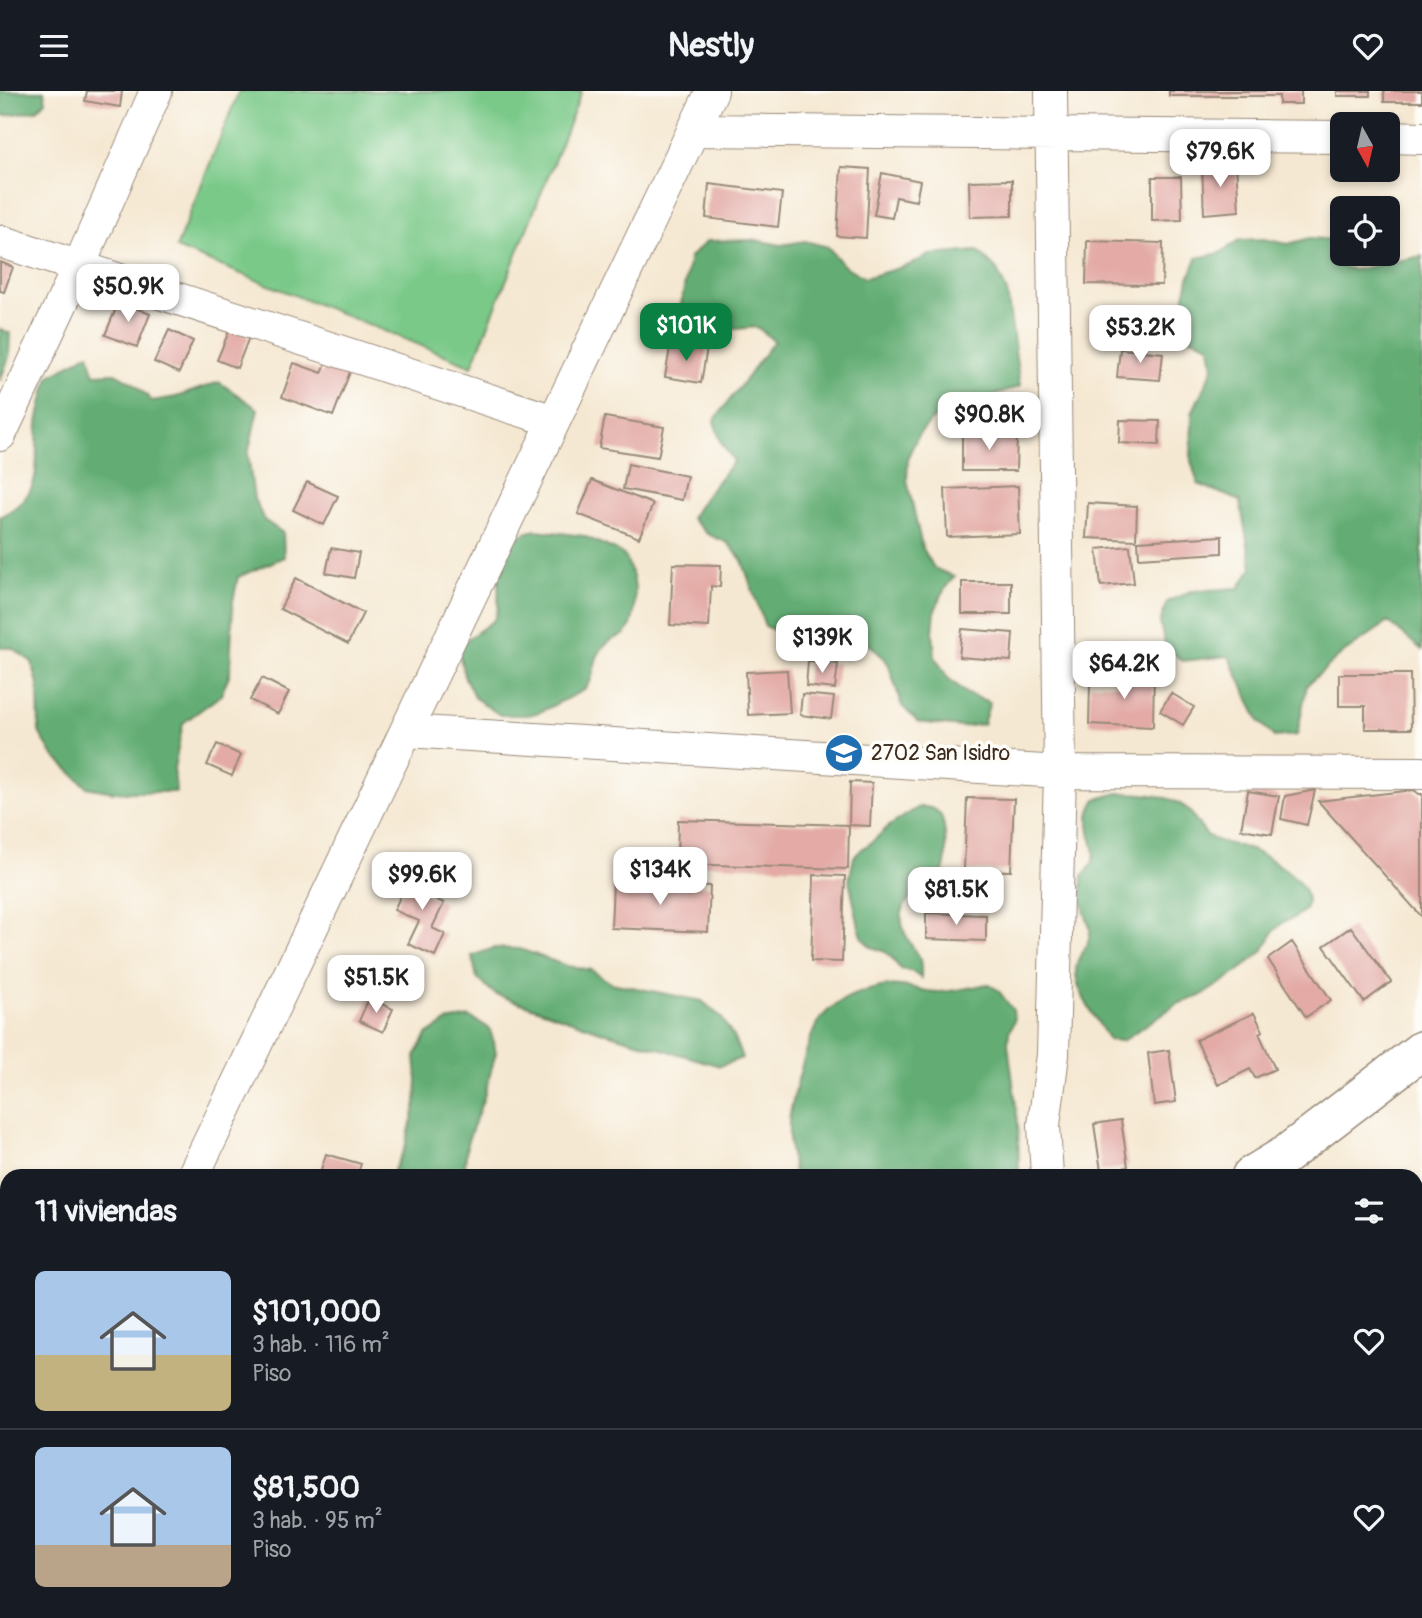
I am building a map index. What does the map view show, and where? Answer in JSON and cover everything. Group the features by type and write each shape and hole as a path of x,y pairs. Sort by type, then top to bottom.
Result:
{"highway":[{"path":"1262,1169 1422,1050"}],"street":[{"path":"0,435 79,266 156,91"},
{"path":"196,1169 712,91"},
{"path":"1047,1169 1044,1125 1053,1055 1060,772 1051,91"},
{"path":"693,130 1330,137"},
{"path":"1400,137 1422,138"},
{"path":"0,241 554,421"},
{"path":"406,731 1060,772 1422,773"}],"green space":[{"path":"0,91 44,91 46,101 37,110 5,116 0,112"},
{"path":"239,91 582,91 472,366 176,248"},
{"path":"1310,238 1330,240 1330,266 1354,270 1373,266 1400,266 1400,261 1422,256 1422,650 1388,622 1342,654 1307,685 1297,735 1274,737 1259,721 1229,656 1182,661 1165,645 1160,623 1167,602 1191,591 1239,588 1252,568 1240,501 1198,484 1191,461 1192,413 1213,368 1210,345 1165,328 1161,306 1184,301 1197,258 1220,253 1240,240 1264,239 1288,244"},
{"path":"755,240 781,245 805,241 828,247 843,265 865,278 909,265 930,255 978,251 997,270 1007,292 1020,386 934,418 918,435 908,457 907,480 922,547 934,568 954,577 945,588 935,610 935,657 948,678 967,694 990,702 983,724 961,727 918,722 902,706 888,663 873,647 853,637 809,639 786,636 765,626 742,560 728,543 707,534 691,518 734,461 721,442 714,421 774,341 757,327 736,329 692,322 681,304 690,257 707,241"},
{"path":"0,329 10,333 9,357 0,381"},
{"path":"89,353 94,374 115,373 135,384 152,401 176,397 219,382 258,409 248,454 254,499 264,520 283,533 284,557 238,577 233,601 230,673 221,695 183,723 174,768 176,792 113,792 87,787 51,753 39,732 38,684 32,662 12,648 0,648 0,517 25,499 35,478 39,418 49,377"},
{"path":"536,530 584,536 625,556 635,588 634,613 631,625 624,635 603,647 597,657 591,680 584,690 540,712 500,715 475,698 464,676 459,652 465,641 494,620 498,609 499,572 514,540"},
{"path":"1118,793 1136,793 1176,801 1190,812 1210,837 1250,850 1282,867 1299,882 1307,900 1305,910 1283,922 1274,931 1262,952 1231,977 1200,996 1177,1004 1122,1041 1109,1040 1085,1001 1076,969 1090,934 1082,890 1083,875 1090,868 1095,855 1090,812 1096,799"},
{"path":"919,807 932,808 939,813 945,832 946,851 943,871 909,899 902,913 904,931 920,959 921,978 911,971 900,969 884,951 871,947 863,939 849,880 854,857 889,826"},
{"path":"494,948 520,949 567,966 591,970 611,983 702,1001 721,1017 742,1058 720,1066 603,1032 495,994 477,978 472,956"},
{"path":"988,984 998,990 1013,1010 1014,1021 1008,1044 1018,1121 1019,1169 794,1169 789,1143 790,1113 801,1069 820,1019 834,1006 867,990 899,986 939,992"},
{"path":"470,1017 490,1029 496,1052 484,1097 467,1143 466,1169 394,1169 405,1148 416,1103 415,1056 427,1035 448,1021"}],"building":[{"path":"87,91 122,91 120,107 85,101"},
{"path":"1169,91 1301,91 1301,104 1279,104 1279,96 1169,96"},
{"path":"1337,91 1370,91 1370,96 1337,96"},
{"path":"1384,91 1422,91 1422,102 1384,102"},
{"path":"1236,164 1239,211 1204,214 1202,166"},
{"path":"841,167 870,169 866,238 837,236"},
{"path":"882,173 920,181 916,201 896,197 892,218 874,215"},
{"path":"1152,177 1181,177 1182,220 1152,221"},
{"path":"1012,180 1012,216 970,217 969,181"},
{"path":"709,184 782,193 778,227 706,218"},
{"path":"1087,241 1163,243 1162,285 1086,284"},
{"path":"0,262 13,267 4,292 0,291"},
{"path":"119,301 150,314 137,347 105,335"},
{"path":"230,329 249,337 237,368 217,360"},
{"path":"169,330 193,341 179,373 154,362"},
{"path":"671,342 707,348 701,383 665,377"},
{"path":"1120,349 1163,353 1160,380 1117,377"},
{"path":"329,355 353,364 333,416 282,397 294,363 322,373"},
{"path":"605,417 664,427 658,457 599,448"},
{"path":"1120,420 1160,421 1159,445 1119,443"},
{"path":"962,433 1017,434 1016,471 962,471"},
{"path":"628,464 687,476 682,500 623,489"},
{"path":"592,480 653,504 639,538 578,514"},
{"path":"307,482 338,496 324,525 293,510"},
{"path":"1018,486 1020,534 947,537 945,489"},
{"path":"1088,503 1137,506 1136,540 1086,538"},
{"path":"1222,536 1222,553 1139,558 1138,541"},
{"path":"1130,546 1134,583 1101,586 1097,549"},
{"path":"331,548 359,553 354,578 326,573"},
{"path":"673,564 721,565 720,587 711,586 709,627 670,625"},
{"path":"296,578 363,613 348,644 280,609"},
{"path":"962,582 1011,582 1011,614 962,614"},
{"path":"962,629 1013,633 1011,661 959,657"},
{"path":"808,661 838,664 835,689 806,686"},
{"path":"787,670 790,713 748,715 746,672"},
{"path":"1121,670 1154,670 1153,727 1089,724 1090,684 1121,684"},
{"path":"1339,674 1410,674 1411,729 1365,729 1365,706 1339,706"},
{"path":"262,678 289,692 278,714 250,700"},
{"path":"1171,693 1194,707 1183,725 1160,711"},
{"path":"802,694 834,697 831,719 800,715"},
{"path":"217,744 241,755 232,776 207,765"},
{"path":"850,782 872,783 870,826 849,825"},
{"path":"1315,790 1307,825 1281,819 1285,796"},
{"path":"1414,790 1422,794 1422,917 1318,801"},
{"path":"1248,791 1279,796 1272,834 1241,829"},
{"path":"967,798 1014,799 1011,871 964,870"},
{"path":"678,820 849,825 848,869 677,864"},
{"path":"414,867 434,876 426,895 444,903 432,928 445,934 435,956 408,944 419,921 394,910"},
{"path":"814,875 845,876 842,962 811,961"},
{"path":"613,882 710,886 708,932 611,928"},
{"path":"926,913 986,915 986,941 926,939"},
{"path":"1351,927 1391,982 1364,1002 1324,946"},
{"path":"1292,942 1331,1000 1306,1017 1268,959"},
{"path":"369,998 393,1009 383,1032 359,1021"},
{"path":"1254,1013 1263,1031 1259,1033 1275,1069 1255,1078 1250,1069 1218,1085 1196,1040"},
{"path":"1169,1050 1176,1102 1154,1105 1148,1053"},
{"path":"1121,1120 1128,1167 1101,1169 1094,1124"},
{"path":"326,1154 361,1164 359,1169 321,1169"}],"place":[{"name":"2702 San Isidro","path":"844,753"}]}
